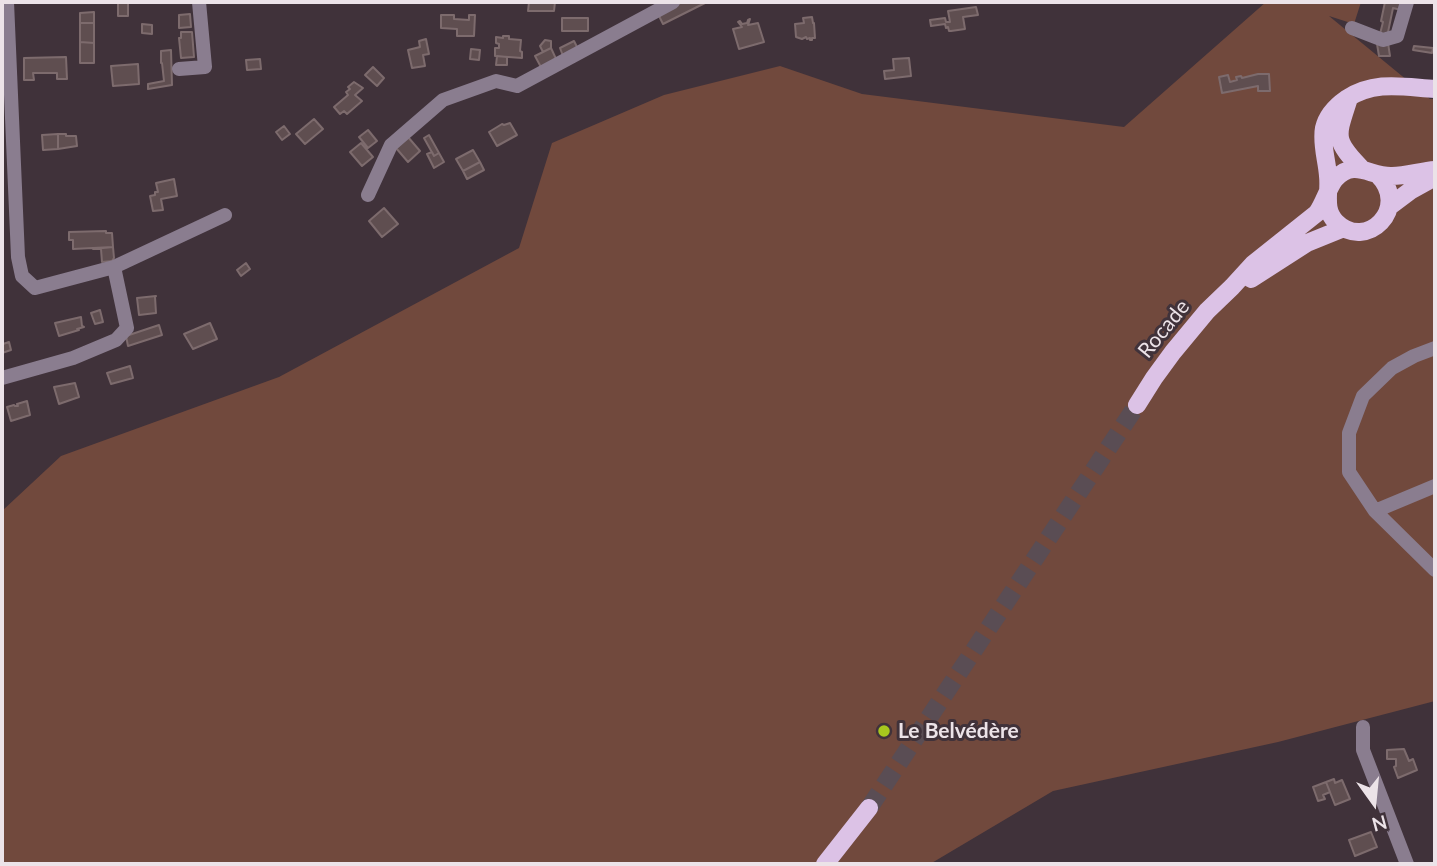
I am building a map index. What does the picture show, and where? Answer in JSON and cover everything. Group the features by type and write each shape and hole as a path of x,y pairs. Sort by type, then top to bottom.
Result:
{"main road":[{"path":"1435,89 1377,87 1365,89 1338,104 1326,121 1324,131 1328,175 1327,204 1330,214 1344,228 1353,231 1373,228 1381,223 1390,206 1435,177"},
{"path":"1349,97 1339,130 1340,140 1345,152 1384,181 1390,206"},
{"path":"1328,194 1336,178 1352,169 1390,176 1435,170"},
{"name":"Rocade","path":"1137,405 1173,352 1207,311 1253,264 1317,213 1328,194"},
{"path":"1232,287 1260,274 1307,243 1344,228"},
{"path":"825,864 869,808"}],"street":[{"path":"7,2 18,257 22,276 35,288 114,267 225,215"},
{"path":"179,69 205,67 199,2"},
{"path":"368,195 391,145 443,100 496,81 517,86 673,2"},
{"path":"1352,28 1383,40 1396,36 1407,2"},
{"path":"2,378 73,358 116,340 127,328 114,267"},
{"path":"1435,348 1392,368 1363,396 1349,433 1349,472 1375,511 1435,570"},
{"path":"1375,511 1435,486"},
{"path":"1363,727 1363,750 1407,864"}],"shaded area":[{"path":"1266,2 1361,2 1354,24 1329,16 1430,99 1435,99 1435,701 1278,742 1053,791 930,864 2,864 2,511 61,456 279,377 519,248 552,143 664,95 780,66 862,94 1124,127"}],"building":[{"path":"118,2 128,2 128,16 118,16"},
{"path":"529,2 555,2 554,11 528,11"},
{"path":"682,2 705,3 663,24 658,14"},
{"path":"1385,2 1402,2 1401,10 1393,8 1387,37 1380,34"},
{"path":"976,7 978,15 963,17 965,29 949,31 945,24 931,26 930,20 945,18 946,22 950,22 948,11"},
{"path":"94,12 94,23 80,23 80,13"},
{"path":"190,14 191,27 179,28 179,15"},
{"path":"441,15 454,15 454,19 469,20 469,15 475,15 474,36 457,36 457,29 441,28"},
{"path":"812,17 815,38 810,40 796,37 795,24 804,23 803,18"},
{"path":"562,18 588,18 588,31 562,31"},
{"path":"750,19 748,25 758,23 764,42 739,49 733,29 742,27 738,22 747,23"},
{"path":"80,23 94,23 94,43 80,42"},
{"path":"142,24 152,25 152,34 142,33"},
{"path":"181,32 192,32 194,57 181,58"},
{"path":"496,37 521,40 522,58 495,56 495,48 499,48"},
{"path":"426,39 429,54 423,55 425,66 412,68 408,50 420,47 419,41"},
{"path":"545,40 551,41 551,48 543,52 540,46"},
{"path":"574,41 578,49 563,56 560,48"},
{"path":"80,42 94,43 94,63 80,63"},
{"path":"1388,43 1390,56 1379,56 1377,44"},
{"path":"1414,46 1433,48 1432,53 1413,50"},
{"path":"551,48 557,61 542,69 535,56"},
{"path":"471,49 480,50 479,60 470,59"},
{"path":"171,50 172,85 148,89 148,84 164,81 161,51"},
{"path":"497,56 507,57 507,65 496,65"},
{"path":"66,57 67,79 57,79 57,73 33,73 34,80 24,80 24,58"},
{"path":"909,58 911,76 885,79 884,71 894,70 893,59"},
{"path":"260,59 261,69 247,70 246,60"},
{"path":"138,64 139,84 113,86 111,66"},
{"path":"373,67 384,78 377,86 365,75"},
{"path":"1269,74 1270,91 1258,91 1258,86 1222,93 1219,77 1228,75 1230,82 1237,80 1236,77"},
{"path":"354,82 363,88 355,95 362,101 347,114 344,111 340,114 334,107 348,95 348,87"},
{"path":"314,119 323,129 305,144 296,134"},
{"path":"510,123 517,135 497,146 489,132 502,124"},
{"path":"284,126 290,134 282,140 276,132"},
{"path":"368,130 377,141 368,148 359,137"},
{"path":"58,134 76,136 77,146 58,149"},
{"path":"58,134 58,149 43,150 42,135"},
{"path":"429,135 439,153 434,156 424,138"},
{"path":"408,137 420,151 408,162 396,148"},
{"path":"361,143 373,157 362,166 350,152"},
{"path":"473,150 480,162 463,171 456,159"},
{"path":"432,152 434,156 439,153 444,162 434,168 427,154"},
{"path":"480,162 484,170 467,179 463,171"},
{"path":"174,179 177,196 161,199 163,210 153,211 150,196 158,192 156,183"},
{"path":"384,208 398,224 382,237 369,221"},
{"path":"69,232 112,233 113,247 73,249 73,240 69,240"},
{"path":"113,247 112,261 102,262 101,249 93,249"},
{"path":"246,263 250,269 241,276 237,270"},
{"path":"156,296 156,313 139,315 137,298"},
{"path":"100,310 103,322 95,324 91,313"},
{"path":"81,317 84,327 59,336 55,323"},
{"path":"210,323 217,339 193,349 184,334"},
{"path":"159,325 162,335 128,346 126,336"},
{"path":"2,339 3,344 9,342 11,350 2,353"},
{"path":"130,366 133,378 111,384 107,373"},
{"path":"75,383 79,397 59,404 54,387"},
{"path":"27,401 30,415 11,421 7,407 18,406 17,404"},
{"path":"1404,749 1409,761 1413,759 1417,770 1398,778 1394,767 1396,759 1387,759 1387,750"},
{"path":"1334,779 1335,783 1342,780 1350,799 1335,805 1326,782"},
{"path":"1326,782 1330,792 1323,795 1325,799 1318,801 1313,787"},
{"path":"1371,832 1377,847 1355,856 1349,840"}],"tunnel":[{"path":"869,808 1137,405"}],"place":[{"name":"Le Belvédère","path":"884,731"}]}
